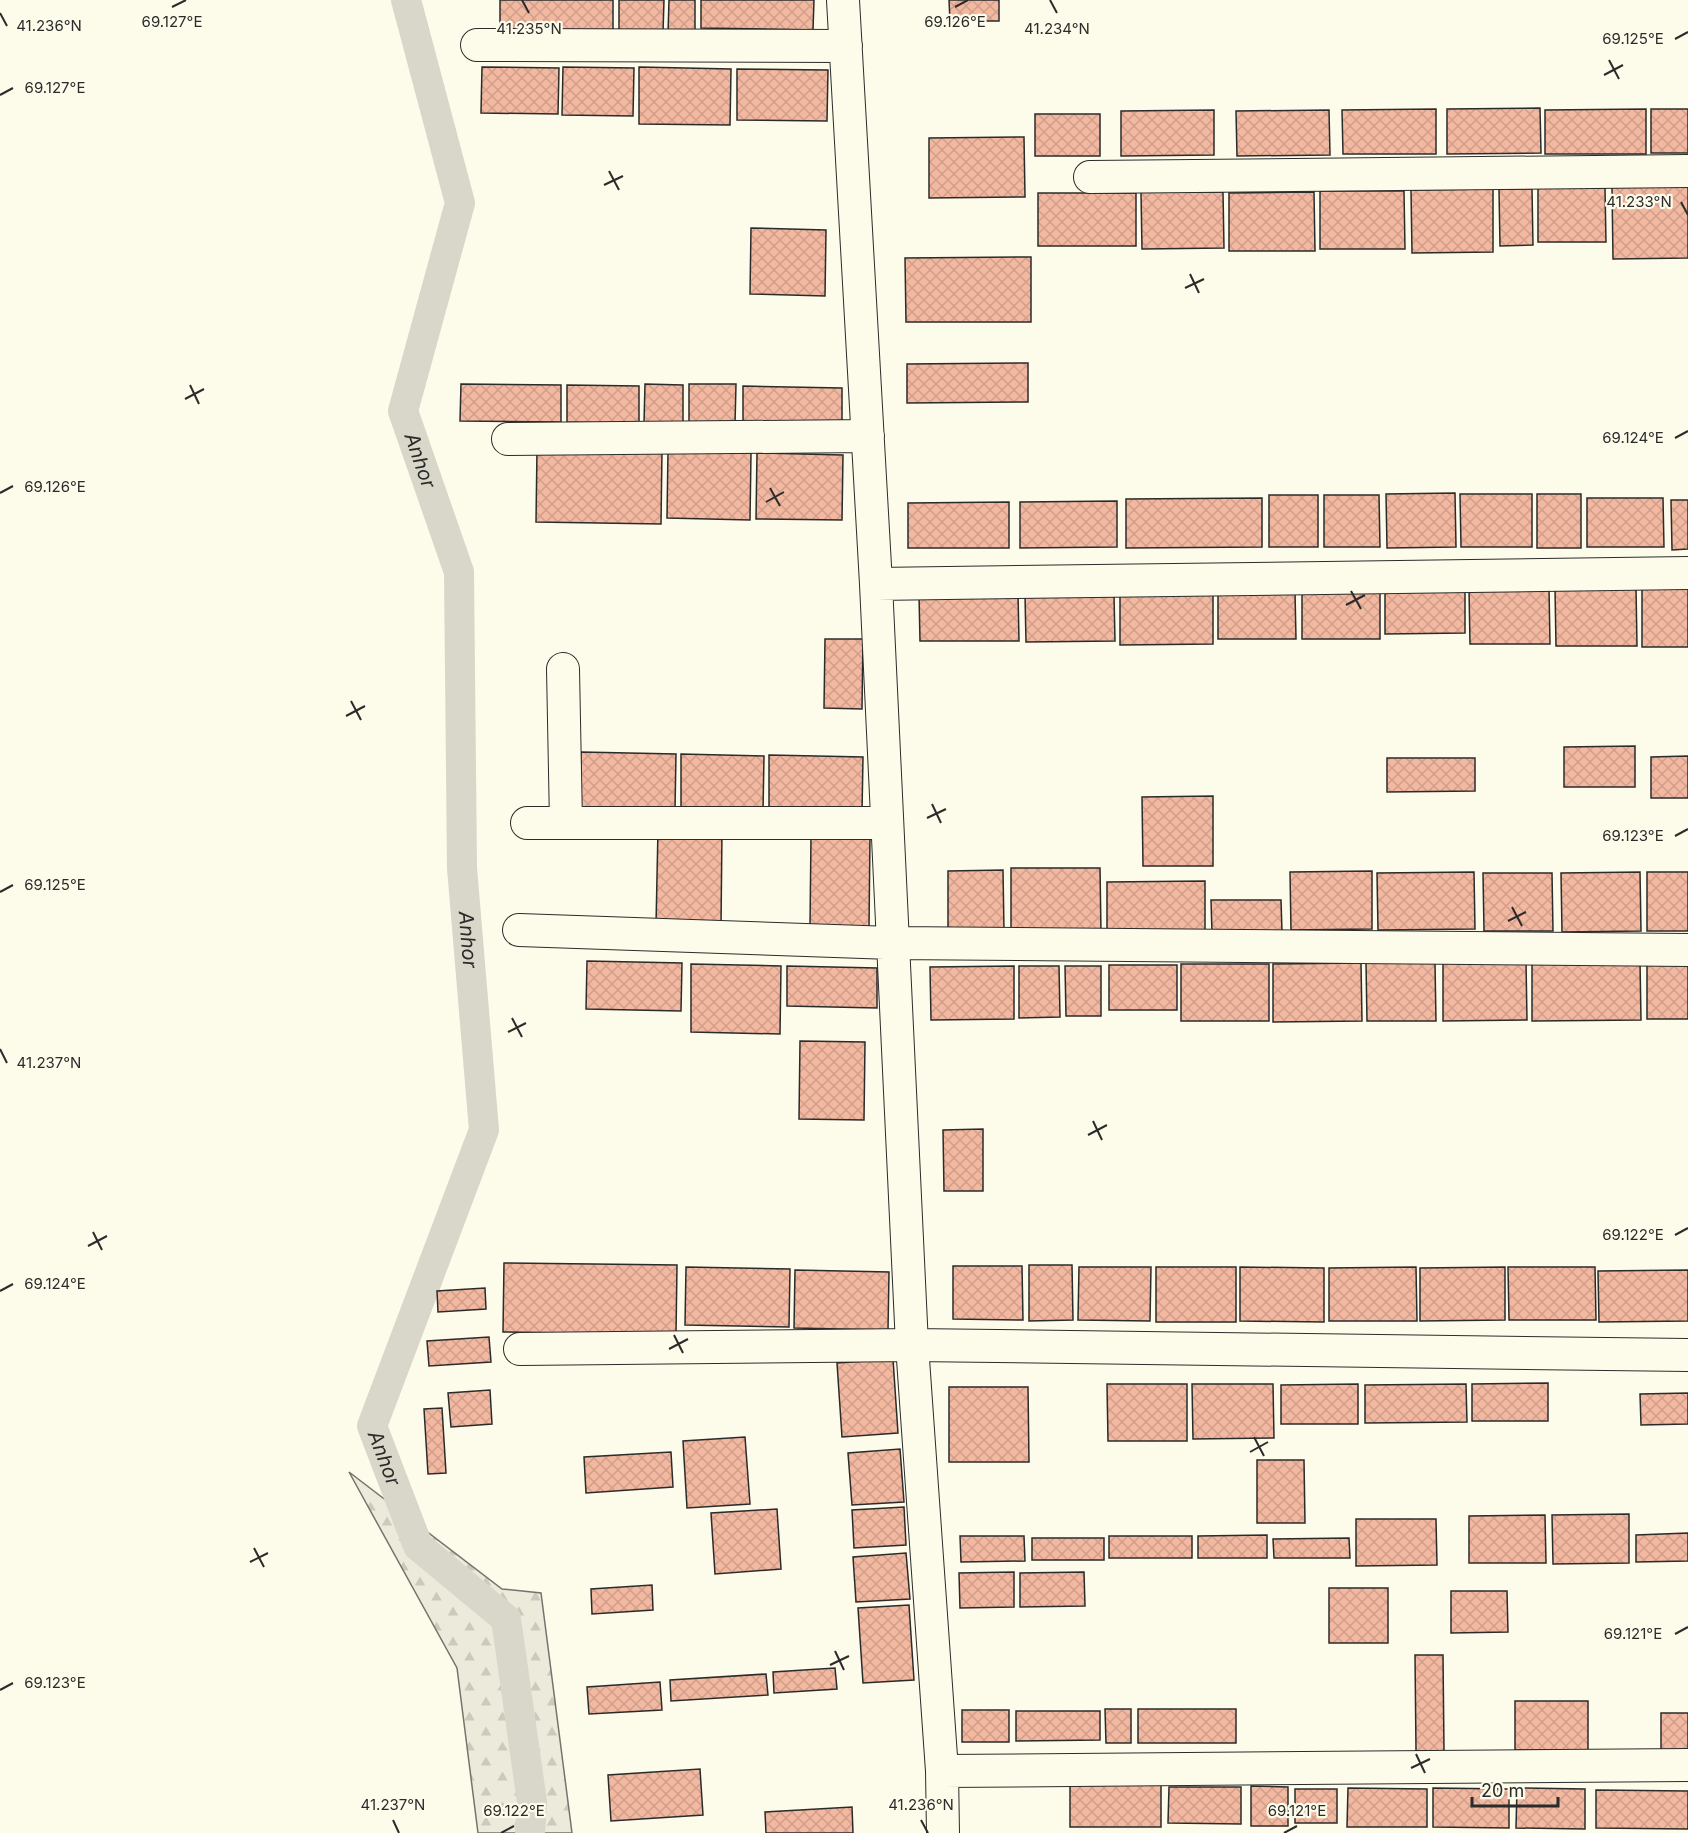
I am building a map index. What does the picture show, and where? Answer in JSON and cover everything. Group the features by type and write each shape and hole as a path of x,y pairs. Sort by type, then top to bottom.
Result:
{"street":[{"path":"843,0 876,584 912,1345 942,1771 943,1833"},
{"path":"477,45 846,46"},
{"path":"1090,177 1688,171"},
{"path":"508,439 868,436"},
{"path":"876,584 1688,573"},
{"path":"563,669 566,824"},
{"path":"527,823 887,823"},
{"path":"519,930 892,944 1688,950"},
{"path":"520,1349 912,1345 1688,1355"},
{"path":"942,1771 1688,1765"}],"green space":[{"path":"349,1472 502,1589 541,1593 572,1833 478,1833 457,1668"}],"building":[{"path":"500,0 613,0 613,33 500,31"},
{"path":"619,0 664,0 663,33 619,32"},
{"path":"669,0 695,0 695,34 668,34"},
{"path":"701,0 814,0 813,30 701,28"},
{"path":"949,0 999,0 999,21 950,21"},
{"path":"482,67 559,68 558,114 481,113"},
{"path":"563,67 634,68 633,116 562,115"},
{"path":"639,67 731,69 730,125 639,124"},
{"path":"737,69 828,70 827,121 737,120"},
{"path":"1540,108 1541,153 1447,154 1447,109"},
{"path":"1436,109 1436,154 1343,154 1342,110"},
{"path":"1646,109 1646,154 1545,154 1545,110"},
{"path":"1651,109 1688,109 1688,153 1651,153"},
{"path":"1214,110 1214,155 1121,156 1121,111"},
{"path":"1329,110 1330,155 1237,156 1236,111"},
{"path":"1035,114 1100,114 1100,156 1035,156"},
{"path":"1024,137 1025,197 929,198 929,138"},
{"path":"1688,186 1688,258 1613,259 1612,187"},
{"path":"1538,188 1605,188 1606,242 1538,242"},
{"path":"1493,189 1493,252 1412,253 1411,190"},
{"path":"1499,189 1532,189 1533,245 1500,246"},
{"path":"1320,191 1404,191 1405,249 1320,249"},
{"path":"1141,192 1223,192 1224,248 1142,249"},
{"path":"1314,192 1315,251 1229,251 1229,193"},
{"path":"1038,193 1136,193 1136,246 1038,246"},
{"path":"751,228 826,230 825,296 750,294"},
{"path":"1031,257 1031,322 906,322 905,258"},
{"path":"1028,363 1028,402 907,403 907,364"},
{"path":"461,384 561,385 561,422 460,421"},
{"path":"645,384 683,385 683,424 644,423"},
{"path":"689,384 736,384 735,425 689,424"},
{"path":"567,385 639,386 639,424 567,422"},
{"path":"743,386 842,388 842,427 743,426"},
{"path":"537,449 662,451 661,524 536,522"},
{"path":"668,451 751,453 750,520 667,518"},
{"path":"757,453 843,455 842,520 756,519"},
{"path":"1455,493 1456,547 1387,548 1386,494"},
{"path":"1460,494 1532,494 1532,547 1461,547"},
{"path":"1537,494 1581,494 1581,548 1537,548"},
{"path":"1269,495 1318,495 1318,547 1269,547"},
{"path":"1324,495 1379,495 1380,547 1324,547"},
{"path":"1262,498 1262,547 1126,548 1126,499"},
{"path":"1587,498 1663,498 1664,547 1587,547"},
{"path":"1671,500 1688,500 1688,549 1672,550"},
{"path":"1117,501 1117,547 1020,548 1020,502"},
{"path":"1009,502 1009,548 908,548 908,503"},
{"path":"1636,587 1637,646 1556,646 1555,588"},
{"path":"1688,587 1688,647 1642,647 1642,588"},
{"path":"1469,588 1549,588 1550,644 1470,644"},
{"path":"1385,590 1465,590 1465,633 1385,634"},
{"path":"1380,591 1380,639 1302,639 1302,592"},
{"path":"1120,592 1213,592 1213,644 1120,645"},
{"path":"1218,592 1295,592 1296,639 1218,639"},
{"path":"1018,593 1019,641 920,641 919,594"},
{"path":"1025,595 1114,595 1115,641 1026,642"},
{"path":"825,639 863,639 862,709 824,708"},
{"path":"1635,746 1635,787 1564,787 1564,747"},
{"path":"581,752 676,754 675,810 580,808"},
{"path":"681,754 764,756 763,811 681,810"},
{"path":"769,755 863,757 862,813 769,812"},
{"path":"1688,756 1688,798 1651,798 1651,757"},
{"path":"1387,758 1475,758 1475,791 1387,792"},
{"path":"1213,796 1213,866 1143,866 1142,797"},
{"path":"658,829 722,830 721,927 656,925"},
{"path":"811,836 870,836 869,928 810,927"},
{"path":"1011,868 1100,868 1101,933 1011,934"},
{"path":"1003,870 1004,931 948,931 948,871"},
{"path":"1372,871 1372,929 1291,930 1290,872"},
{"path":"1474,872 1475,929 1378,930 1377,873"},
{"path":"1640,872 1641,931 1562,932 1561,873"},
{"path":"1647,872 1688,872 1688,931 1647,931"},
{"path":"1483,873 1552,873 1553,931 1484,931"},
{"path":"1205,881 1205,934 1107,934 1107,882"},
{"path":"1211,900 1281,900 1282,932 1212,933"},
{"path":"1688,960 1688,1019 1647,1019 1647,961"},
{"path":"587,961 682,963 681,1011 586,1009"},
{"path":"1443,961 1526,961 1527,1020 1443,1021"},
{"path":"1640,961 1641,1020 1532,1021 1532,962"},
{"path":"1361,963 1362,1021 1273,1022 1273,964"},
{"path":"1366,963 1435,963 1436,1021 1367,1021"},
{"path":"691,964 781,966 780,1034 691,1032"},
{"path":"1181,964 1269,964 1269,1021 1181,1021"},
{"path":"1109,965 1177,965 1177,1010 1109,1010"},
{"path":"787,966 877,968 877,1008 787,1006"},
{"path":"1014,966 1014,1019 931,1020 930,967"},
{"path":"1019,966 1059,966 1060,1017 1019,1018"},
{"path":"1065,966 1101,966 1101,1016 1066,1016"},
{"path":"800,1041 865,1042 864,1120 799,1119"},
{"path":"983,1129 983,1191 944,1191 943,1130"},
{"path":"504,1263 677,1265 676,1335 503,1332"},
{"path":"1029,1265 1072,1265 1073,1320 1029,1321"},
{"path":"953,1266 1022,1266 1023,1320 953,1319"},
{"path":"686,1267 790,1269 789,1327 685,1325"},
{"path":"1079,1267 1151,1267 1150,1321 1078,1320"},
{"path":"1156,1267 1236,1267 1236,1322 1156,1322"},
{"path":"1240,1267 1324,1268 1324,1322 1240,1321"},
{"path":"1416,1267 1417,1321 1329,1321 1329,1268"},
{"path":"1505,1267 1505,1320 1420,1321 1420,1268"},
{"path":"1508,1267 1595,1267 1596,1320 1509,1320"},
{"path":"795,1270 889,1272 888,1330 794,1328"},
{"path":"1688,1270 1688,1321 1599,1322 1598,1271"},
{"path":"485,1288 486,1309 438,1312 437,1291"},
{"path":"489,1337 491,1362 429,1366 427,1341"},
{"path":"893,1359 898,1433 842,1437 837,1363"},
{"path":"1548,1383 1548,1421 1472,1421 1472,1384"},
{"path":"1107,1384 1187,1384 1187,1441 1108,1441"},
{"path":"1192,1384 1273,1384 1274,1438 1193,1439"},
{"path":"1358,1384 1358,1424 1281,1424 1281,1385"},
{"path":"1466,1384 1467,1422 1365,1423 1365,1385"},
{"path":"949,1387 1028,1387 1029,1462 949,1462"},
{"path":"490,1390 492,1424 451,1427 448,1393"},
{"path":"1688,1393 1688,1424 1641,1425 1640,1394"},
{"path":"442,1408 446,1473 428,1474 424,1409"},
{"path":"745,1437 750,1504 687,1508 683,1441"},
{"path":"900,1449 904,1502 852,1505 848,1453"},
{"path":"671,1452 673,1487 586,1493 584,1457"},
{"path":"1257,1460 1304,1460 1305,1523 1257,1523"},
{"path":"904,1507 906,1545 854,1548 852,1510"},
{"path":"777,1509 781,1569 715,1574 711,1513"},
{"path":"1629,1514 1629,1563 1553,1564 1552,1515"},
{"path":"1545,1515 1546,1563 1469,1563 1469,1516"},
{"path":"1356,1519 1436,1519 1437,1565 1356,1566"},
{"path":"1688,1533 1688,1561 1636,1562 1636,1535"},
{"path":"1267,1535 1267,1558 1198,1558 1198,1536"},
{"path":"960,1536 1024,1536 1025,1561 961,1562"},
{"path":"1109,1536 1192,1536 1192,1558 1109,1558"},
{"path":"1032,1538 1104,1538 1104,1560 1032,1560"},
{"path":"1349,1538 1350,1558 1274,1558 1273,1539"},
{"path":"906,1553 910,1599 856,1602 853,1557"},
{"path":"1014,1572 1014,1607 960,1608 959,1573"},
{"path":"1084,1572 1085,1606 1020,1607 1020,1573"},
{"path":"652,1585 653,1610 592,1614 591,1589"},
{"path":"1329,1588 1388,1588 1388,1643 1329,1643"},
{"path":"1451,1591 1507,1591 1508,1632 1451,1633"},
{"path":"909,1605 914,1680 863,1683 858,1608"},
{"path":"1415,1655 1443,1655 1444,1751 1416,1751"},
{"path":"835,1668 837,1689 774,1693 773,1672"},
{"path":"766,1674 768,1695 671,1701 670,1680"},
{"path":"660,1682 662,1710 589,1714 587,1687"},
{"path":"1515,1701 1588,1701 1588,1750 1515,1750"},
{"path":"1105,1709 1131,1709 1131,1743 1106,1743"},
{"path":"1138,1709 1236,1709 1236,1743 1138,1743"},
{"path":"962,1710 1009,1710 1009,1742 962,1742"},
{"path":"1016,1711 1100,1711 1100,1740 1016,1741"},
{"path":"1661,1713 1688,1713 1688,1751 1661,1751"},
{"path":"700,1769 703,1815 611,1821 608,1775"},
{"path":"1070,1785 1161,1785 1161,1827 1070,1827"},
{"path":"1251,1786 1288,1787 1288,1826 1251,1826"},
{"path":"1169,1787 1241,1787 1241,1824 1168,1823"},
{"path":"1348,1788 1427,1789 1427,1827 1347,1827"},
{"path":"1433,1788 1509,1789 1509,1828 1433,1827"},
{"path":"1517,1788 1585,1789 1585,1829 1516,1828"},
{"path":"1295,1789 1337,1789 1337,1823 1295,1823"},
{"path":"1596,1790 1688,1791 1688,1829 1596,1828"},
{"path":"852,1807 853,1833 766,1833 765,1812"}],"waterway":[{"name":"Anhor","path":"406,0 460,203 403,411 459,572 462,868 484,1130 372,1426 418,1546 506,1619 532,1802 530,1833"}]}
